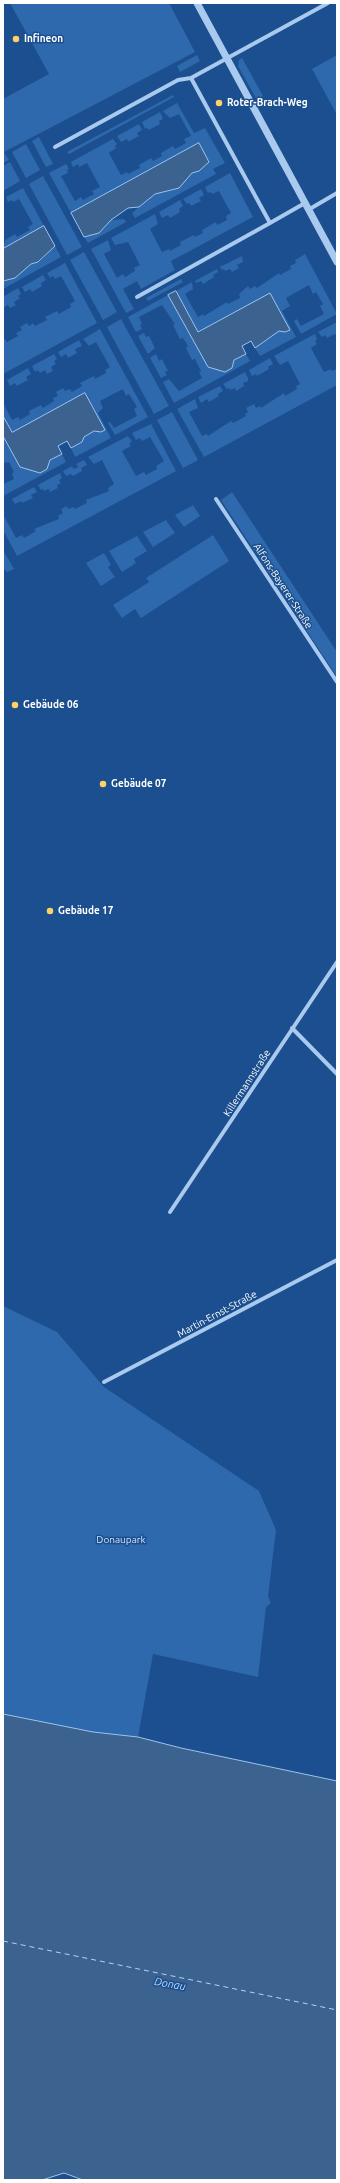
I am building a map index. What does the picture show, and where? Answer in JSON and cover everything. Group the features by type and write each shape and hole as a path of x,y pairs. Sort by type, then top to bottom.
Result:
{"street":[{"path":"197,3 337,262"},
{"path":"55,147 178,80 191,78 328,3"},
{"path":"191,78 270,223"},
{"path":"137,297 270,223 337,193"},
{"name":"Alfons-Bayerer-Straße","path":"216,499 337,682"},
{"name":"Killermannstraße","path":"170,1212 337,962"},
{"path":"292,1028 337,1074"},
{"name":"Martin-Ernst-Straße","path":"104,1382 337,1260"}],"green space":[{"path":"10,3 169,3 195,52 4,152 9,160 3,163 3,99 49,74"},
{"path":"197,55 200,61 180,72 177,66"},
{"path":"337,55 337,115 312,69"},
{"path":"242,58 263,96 257,100 238,66 239,60"},
{"path":"173,95 174,97 69,154 67,152"},
{"path":"177,103 194,133 205,128 225,163 213,169 216,174 135,218 132,213 155,194 179,188 192,173 199,171 199,143 71,213 49,173 66,164 69,169 67,170 68,173 61,176 75,201 81,197 83,200 94,194 92,191 100,187 87,163 79,167 78,164 73,167 71,162 113,139 117,144 115,146 116,148 109,153 121,175 127,172 128,174 140,168 139,165 151,158 153,161 162,156 161,153 173,146 175,149 186,143 184,139 191,136 179,114 170,118 163,111"},
{"path":"160,112 163,119 159,121 160,124 149,130 147,128 145,129 142,122"},
{"path":"139,124 142,130 137,133 139,136 128,142 127,139 121,142 117,136"},
{"path":"39,137 53,164 46,167 32,141"},
{"path":"26,144 40,170 26,178 12,152"},
{"path":"10,162 20,181 3,191 3,166"},
{"path":"230,173 253,217 171,261 175,270 141,289 137,281 123,289 134,309 126,313 91,249 108,240 111,250 104,254 117,278 123,274 125,277 135,271 134,268 140,265 128,242 115,245 111,238 155,214 158,224 150,229 162,252 169,249 170,251 181,245 180,242 194,235 195,237 203,233 202,230 216,222 217,225 227,220 226,216 231,213 219,191 212,194 211,192 208,193 205,187"},
{"path":"43,176 82,247 67,255 29,184"},
{"path":"23,188 44,226 3,249 3,245 5,243 4,241 15,234 17,237 30,230 28,227 33,224 19,199 13,202 12,200 8,202 6,197"},
{"path":"201,189 204,195 199,198 201,201 191,206 183,199"},
{"path":"180,200 183,206 179,209 180,212 170,218 168,215 162,218 159,212"},
{"path":"124,219 126,222 88,243 84,237 99,233 111,220"},
{"path":"55,246 61,257 3,289 3,281 15,278 31,264 39,262"},
{"path":"84,252 117,312 103,320 70,260"},
{"path":"305,254 337,314 301,334 294,321 297,319 301,326 324,314 320,306 323,304 316,292 313,294 309,285 286,298 290,306 282,311 296,337 260,356 255,348 279,331 285,332 290,330 198,332 176,291 192,282 193,289 185,294 198,317 203,314 204,316 227,302 228,304 240,298 239,294 248,286 250,289 255,286 257,288 279,273 280,275 291,269 290,266 296,263 295,260"},
{"path":"242,256 243,262 237,265 239,268 232,272 230,269 225,271 224,269 222,270 220,267"},
{"path":"65,263 97,323 3,374 3,340 5,339 7,342 18,336 16,333 22,330 20,327 27,323 29,326 33,323 35,326 47,320 45,317 57,311 59,314 71,307 70,304 75,301 61,276 55,279 53,276 50,278 47,273"},
{"path":"217,269 218,272 213,275 214,277 203,284 201,281 196,283 195,281"},
{"path":"43,275 46,280 41,283 42,286 32,292 30,289 25,292 22,287"},
{"path":"181,279 183,282 148,301 146,298"},
{"path":"18,288 21,294 18,296 20,298 14,302 16,305 10,308 8,305 3,308 3,297"},
{"path":"168,295 208,367 232,368 234,360 246,354 250,361 174,403 163,382 169,379 179,391 202,378 199,372 201,371 195,359 192,360 186,348 188,346 183,338 180,339 173,325 175,324 162,305 139,317 142,324 140,325 142,329 136,332 128,317"},
{"path":"121,319 169,406 154,414 107,327"},
{"path":"337,322 337,337 335,334 327,338 325,335 322,337 318,332"},
{"path":"100,329 148,417 115,435 108,423 110,422 114,428 137,416 134,409 137,407 129,394 126,396 123,389 100,401 103,408 98,413 111,438 75,457 71,448 82,442 84,437 94,431 101,432 105,430 12,432 3,416 3,403 12,420 18,417 20,420 30,414 29,411 41,405 43,408 54,401 53,398 58,396 56,392 63,388 65,391 70,389 72,392 82,386 80,383 94,376 95,379 106,373 105,370 110,367 96,342 89,346 83,339"},
{"path":"144,333 146,337 149,336 155,348 148,354 138,336"},
{"path":"315,334 317,339 315,341 317,344 311,348 324,372 331,369 332,371 337,369 337,385 204,457 177,409 195,399 198,408 189,412 202,436 207,434 208,436 231,421 233,423 246,416 245,414 248,412 246,408 254,404 256,408 260,406 261,408 284,393 285,396 297,389 296,386 300,384 288,361 280,365 274,356"},
{"path":"79,340 82,346 75,349 77,353 68,358 66,354 61,357 58,352"},
{"path":"54,354 57,359 54,361 56,364 51,367 53,371 47,374 45,370 40,373 38,370 35,372 32,366"},
{"path":"156,354 159,361 162,359 168,371 165,372 167,375 161,378 150,358"},
{"path":"270,358 273,364 268,367 269,369 257,376 256,374 252,376 249,370"},
{"path":"28,368 31,374 26,377 28,380 17,386 15,383 10,386 7,380"},
{"path":"245,372 248,381 243,383 244,386 236,391 235,388 230,390 229,388 227,389 223,384"},
{"path":"220,386 223,391 218,394 219,396 209,402 207,399 201,403 198,397"},
{"path":"172,412 198,460 183,468 157,420"},
{"path":"151,424 176,471 17,556 3,530 3,514 16,538 22,535 24,538 36,531 34,529 59,519 58,516 63,513 61,509 67,506 68,509 74,507 75,509 87,503 86,500 109,491 108,488 114,484 102,460 94,464 88,457 128,436 132,442 129,443 131,446 122,451 136,476 144,472 146,475 157,469 156,466 164,461 150,437 142,441 140,438 136,440 132,433"},
{"path":"3,437 20,467 47,469 49,460 62,454 66,462 3,496 3,484 14,479 12,474 14,472 9,462 5,463 3,459"},
{"path":"84,460 87,465 81,468 82,471 73,476 71,474 66,476 63,471 72,466 74,469 78,467 76,464"},
{"path":"60,473 62,478 59,480 61,483 57,485 58,488 50,492 49,489 44,491 43,489 41,490 38,485"},
{"path":"34,487 37,492 31,495 33,498 22,503 21,501 15,504 12,499"},
{"path":"232,492 337,652 337,677 221,500"},
{"path":"193,505 200,516 184,527 175,515"},
{"path":"166,520 175,533 153,547 143,532"},
{"path":"213,535 229,561 141,618 135,609 122,618 113,605 149,582 146,578"},
{"path":"137,536 147,551 134,559 136,563 122,572 109,551"},
{"path":"3,550 14,569 7,572 3,568"},
{"path":"104,553 111,565 108,567 115,577 101,586 86,563"},
{"name":"Donaupark","path":"3,1306 57,1332 104,1387 259,1491 276,1530 268,1596 271,1603 266,1607 258,1677 153,1654 138,1737 93,1732 3,1714"}],"water":[{"path":"199,143 209,162 199,171 192,173 179,188 155,194 139,207 128,208 111,220 99,233 84,237 71,213"},
{"path":"44,226 55,246 38,262 31,264 15,278 3,281 3,249"},
{"path":"176,291 198,332 270,293 290,330 285,332 279,331 255,348 251,341 242,346 246,354 234,360 232,368 225,372 208,367 168,295"},
{"path":"85,393 105,430 101,432 94,431 84,437 82,442 71,448 67,441 58,446 62,454 50,460 47,469 40,473 20,467 3,436 3,416 12,432"},
{"name":"Donau","path":"3,1714 93,1732 138,1737 181,1748 337,1781 337,2180 83,2180 64,2173 42,2180 3,2180"}],"ferry route":[{"path":"3,1941 337,2010"}],"place":[{"name":"Infineon","path":"16,39"},
{"name":"Roter-Brach-Weg","path":"219,103"},
{"name":"Gebäude 06","path":"15,705"},
{"name":"Gebäude 07","path":"103,784"},
{"name":"Gebäude 17","path":"50,911"}]}
